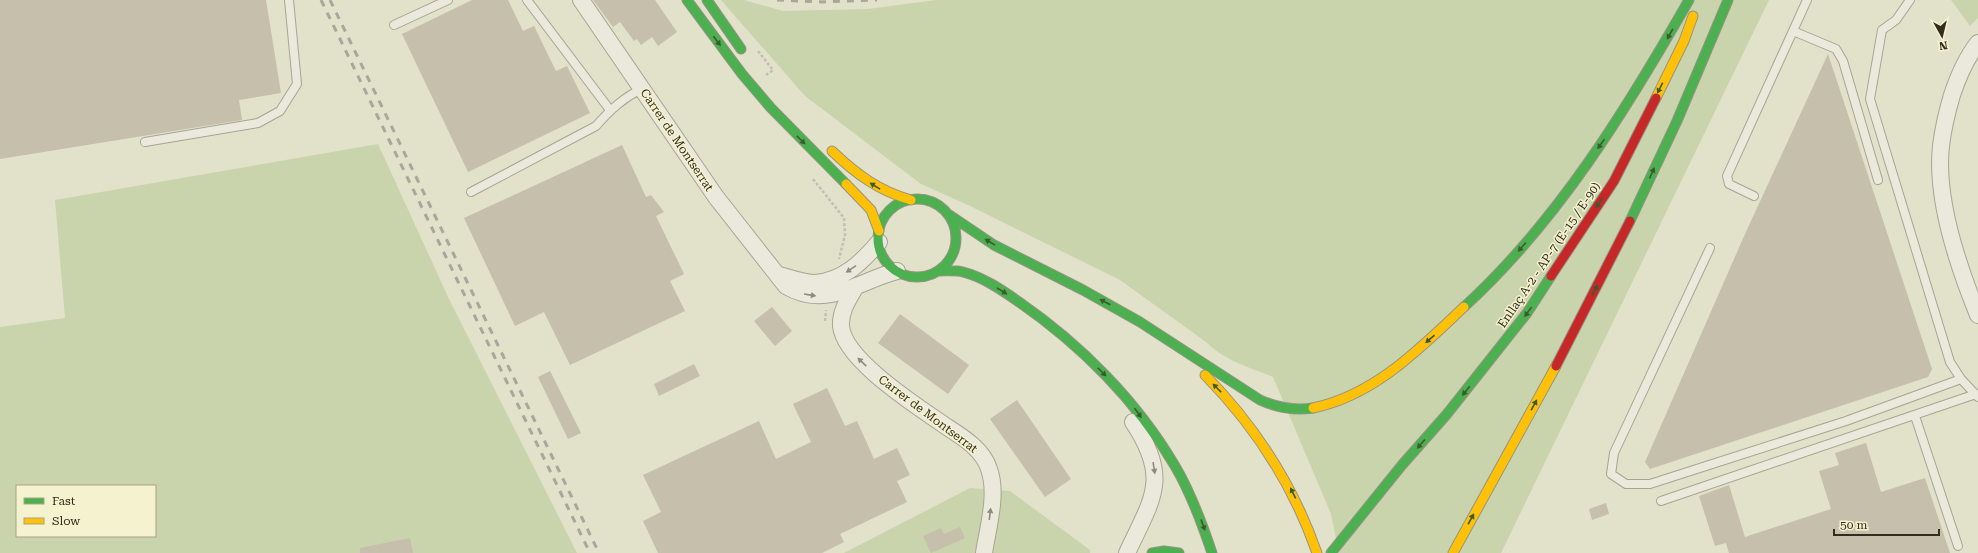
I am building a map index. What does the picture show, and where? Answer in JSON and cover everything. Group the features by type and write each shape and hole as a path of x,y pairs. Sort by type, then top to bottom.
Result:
{"main road":[{"path":"687,0 742,74 771,108 871,210 879,237 882,256 887,263 897,271 912,277 921,277 939,271 955,270 976,277 1019,302 1050,324 1113,383 1135,408 1160,441 1177,470 1190,494 1212,553"},
{"path":"707,0 746,55"},
{"path":"824,144 864,179 879,189 911,200 932,202 993,244 1062,278 1139,321 1261,400 1289,409 1320,408 1356,396 1397,368 1454,318 1521,248 1567,192 1610,131 1650,69 1689,0"},
{"path":"1453,553 1584,313 1649,180 1712,40 1728,0"},
{"name":"Enllaç A-2 - AP-7 (E-15 / E-90)","path":"1331,553 1527,313 1614,181 1684,41 1697,7"},
{"path":"879,237 882,222 894,207 911,200"},
{"path":"939,271 953,255 956,244 954,224 948,214"},
{"path":"1139,321 1206,376 1259,437 1287,482 1308,528 1317,553"},
{"path":"1152,553 1164,551 1178,553"}],"street":[{"name":"Carrer de Montserrat","path":"582,0 716,197 779,275 786,286 797,292 816,296 842,292 883,274 897,271"},
{"path":"1977,315 1944,210 1940,177 1941,154 1947,112 1958,79 1978,44"},
{"path":"779,275 804,282 816,283 835,278 851,270 865,258 879,237"},
{"name":"Carrer de Montserrat","path":"856,286 844,308 841,325 844,338 859,359 888,384 966,441 983,456 987,463 993,488 984,553"},
{"path":"1113,383 1117,398 1143,437 1150,454 1155,474 1155,484 1149,507 1127,553"}],"lane":[{"path":"144,142 258,123 280,111 297,84 289,0"},
{"path":"394,25 448,0"},
{"path":"526,0 610,110"},
{"path":"1754,196 1729,184 1727,176 1807,0"},
{"path":"1661,501 1977,395 1961,379 1950,362 1870,99 1882,30 1896,20 1910,0"},
{"path":"1793,30 1836,49 1843,61 1878,180"},
{"path":"471,192 596,126 610,110 626,97 643,88"},
{"path":"1710,248 1614,453 1611,474 1626,484 1650,484 1846,421 1961,379"},
{"path":"1915,416 1958,546"}],"green space":[{"path":"721,0 744,0 783,11 868,9 936,0 1769,0 1501,553 1339,553 1331,514 1273,377 1229,359 1213,349 1206,342 1120,280 968,205 921,184 805,96"},
{"path":"1951,0 1978,0 1978,18 1970,26"},
{"path":"378,144 449,299 577,553 0,553 0,327 65,318 55,200"},
{"path":"970,488 1010,491 1090,550 1090,553 844,553"}],"building":[{"path":"0,0 266,0 281,93 239,100 242,120 0,159"},
{"path":"472,0 508,0 523,31 534,26 556,71 567,66 590,113 468,172 402,34"},
{"path":"593,0 655,0 677,32 658,46 652,37 641,45 637,39 634,41 620,22 613,27"},
{"path":"1828,54 1932,369 1928,377 1650,469 1645,462 1745,234"},
{"path":"622,145 646,197 651,195 664,212 656,216 684,274 670,281 685,311 570,365 544,312 515,326 464,218"},
{"path":"772,307 792,331 775,346 754,321"},
{"path":"900,314 969,365 948,394 878,343"},
{"path":"694,364 700,376 659,396 654,384"},
{"path":"550,371 581,433 568,439 538,377"},
{"path":"827,388 845,426 857,421 874,459 897,448 910,475 897,481 907,502 840,534 844,542 822,553 658,553 643,521 661,512 643,475 759,421 776,459 811,442 793,404"},
{"path":"1017,400 1071,479 1045,497 990,419"},
{"path":"1866,443 1881,492 1925,478 1950,553 1729,553 1726,543 1715,546 1699,496 1729,485 1745,537 1831,509 1819,471 1839,465 1835,453"},
{"path":"1606,503 1609,514 1592,520 1589,509"},
{"path":"960,527 965,538 931,553 923,536 941,528 944,534"},
{"path":"410,538 413,553 360,553 360,548"}],"railway":[{"path":"321,0 590,553"},
{"path":"330,0 599,553"},
{"path":"777,0 822,2 877,0"}],"traffic: fast":[{"path":"687,0 742,74 771,108 846,184"},
{"path":"707,0 741,49"},
{"path":"1464,307 1498,274 1560,201 1615,123 1689,0"},
{"path":"1630,221 1677,121 1728,0"},
{"path":"917,199 932,202 945,210 953,223 956,238 953,253 945,266 932,274 917,277 902,274 889,266 881,253 878,238 881,223 889,210 902,202 917,199"},
{"path":"948,214 994,245 1083,290 1140,322 1260,400 1286,408 1313,408"},
{"path":"939,271 954,271 970,274 999,289 1042,319 1086,356 1106,376 1143,419 1175,466 1196,508 1212,553"},
{"path":"1331,553 1402,465 1447,414 1527,313 1551,276"},
{"path":"1152,553 1164,551 1179,553"}],"traffic: slow":[{"path":"1656,98 1684,41 1693,16"},
{"path":"832,151 868,181 889,192 911,200"},
{"path":"846,184 871,210 879,231"},
{"path":"1313,408 1335,402 1356,393 1376,381 1413,354 1464,307"},
{"path":"1453,553 1556,366"},
{"path":"1205,375 1241,415 1271,458 1297,503 1317,553"}],"traffic: jam":[{"path":"1551,276 1614,181 1656,98"},
{"path":"1556,366 1630,221"}]}
